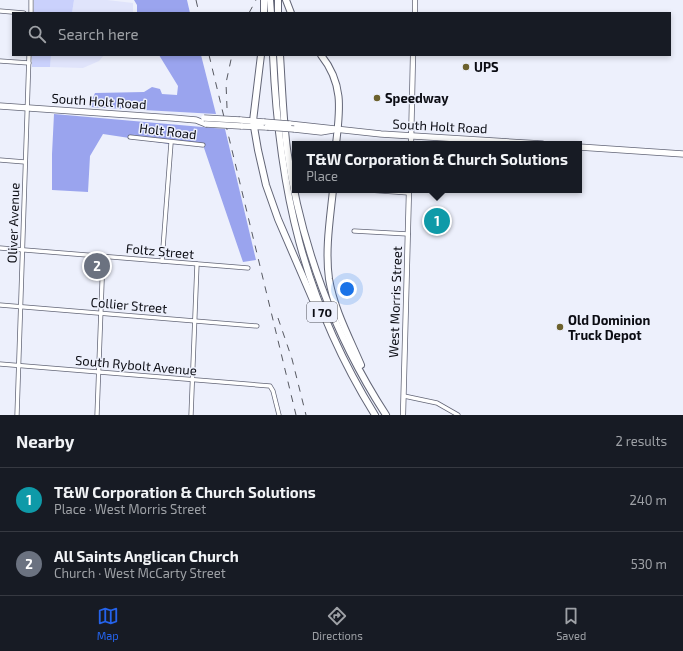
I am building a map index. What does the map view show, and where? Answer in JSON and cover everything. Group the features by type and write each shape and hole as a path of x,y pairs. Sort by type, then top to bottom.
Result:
{"highway":[{"path":"270,0 271,12"},
{"path":"278,0 278,12"},
{"path":"286,0 291,12"},
{"path":"261,56 253,124 266,185 281,227 316,309 339,350"},
{"name":"I 70","path":"272,56 277,130 290,210 311,283 339,350 375,415"},
{"name":"I 70","path":"280,56 287,150 292,174"},
{"path":"322,56 330,68 338,87 339,107 336,141"},
{"name":"I 70","path":"296,193 303,228 330,309 356,363 386,415"},
{"path":"333,193 328,249 330,280 336,305 372,392"}],"main road":[{"path":"415,0 415,12"},
{"path":"411,141 413,56"},
{"name":"South Holt Road","path":"0,106 196,120 241,126 265,124 321,132 337,129 411,136 493,141"},
{"name":"South Holt Road","path":"205,121 240,120 253,124"},
{"path":"582,147 683,154"},
{"name":"West Morris Street","path":"403,415 409,193"}],"street":[{"path":"31,0 31,12"},
{"path":"0,11 12,12"},
{"name":"Oliver Avenue","path":"17,415 29,56"},
{"path":"0,61 29,63"},
{"name":"Holt Road","path":"130,137 171,143 203,145"},
{"path":"162,261 171,143"},
{"path":"0,160 25,162"},
{"path":"354,231 408,234"},
{"name":"Foltz Street","path":"0,248 248,268"},
{"path":"97,415 103,256"},
{"path":"192,415 197,264"},
{"name":"Collier Street","path":"0,305 257,326"},
{"name":"South Rybolt Avenue","path":"0,364 270,386 274,391 279,415"},
{"path":"404,396 438,403 458,415"}],"shaded area":[{"path":"34,0 74,0 72,12 34,12"},
{"path":"74,0 107,0 133,3 133,12 72,12"},
{"path":"134,0 187,0 190,12 137,12 137,5"},
{"path":"32,56 51,56 50,67 32,67"},
{"path":"51,56 103,56 99,61 83,68 50,67"},
{"path":"160,56 201,56 216,114 89,107 95,93 144,92 152,87 160,89 162,94 177,95 178,86"},
{"path":"54,114 225,129 256,260 243,262 203,145 169,144 103,134 90,156 88,192 52,190"}],"railway":[{"path":"196,0 199,12"},
{"path":"250,12 256,0"},
{"path":"209,56 296,415"},
{"path":"227,108 226,83 232,56"},
{"path":"278,318 292,359 306,415"}],"place":[{"name":"UPS","path":"466,67"},
{"name":"Speedway","path":"377,98"},
{"name":"T&W Corporation & Church Solutions","path":"437,221"},
{"name":"All Saints Anglican Church","path":"97,266"},
{"name":"Old Dominion Truck Depot","path":"560,327"}]}
